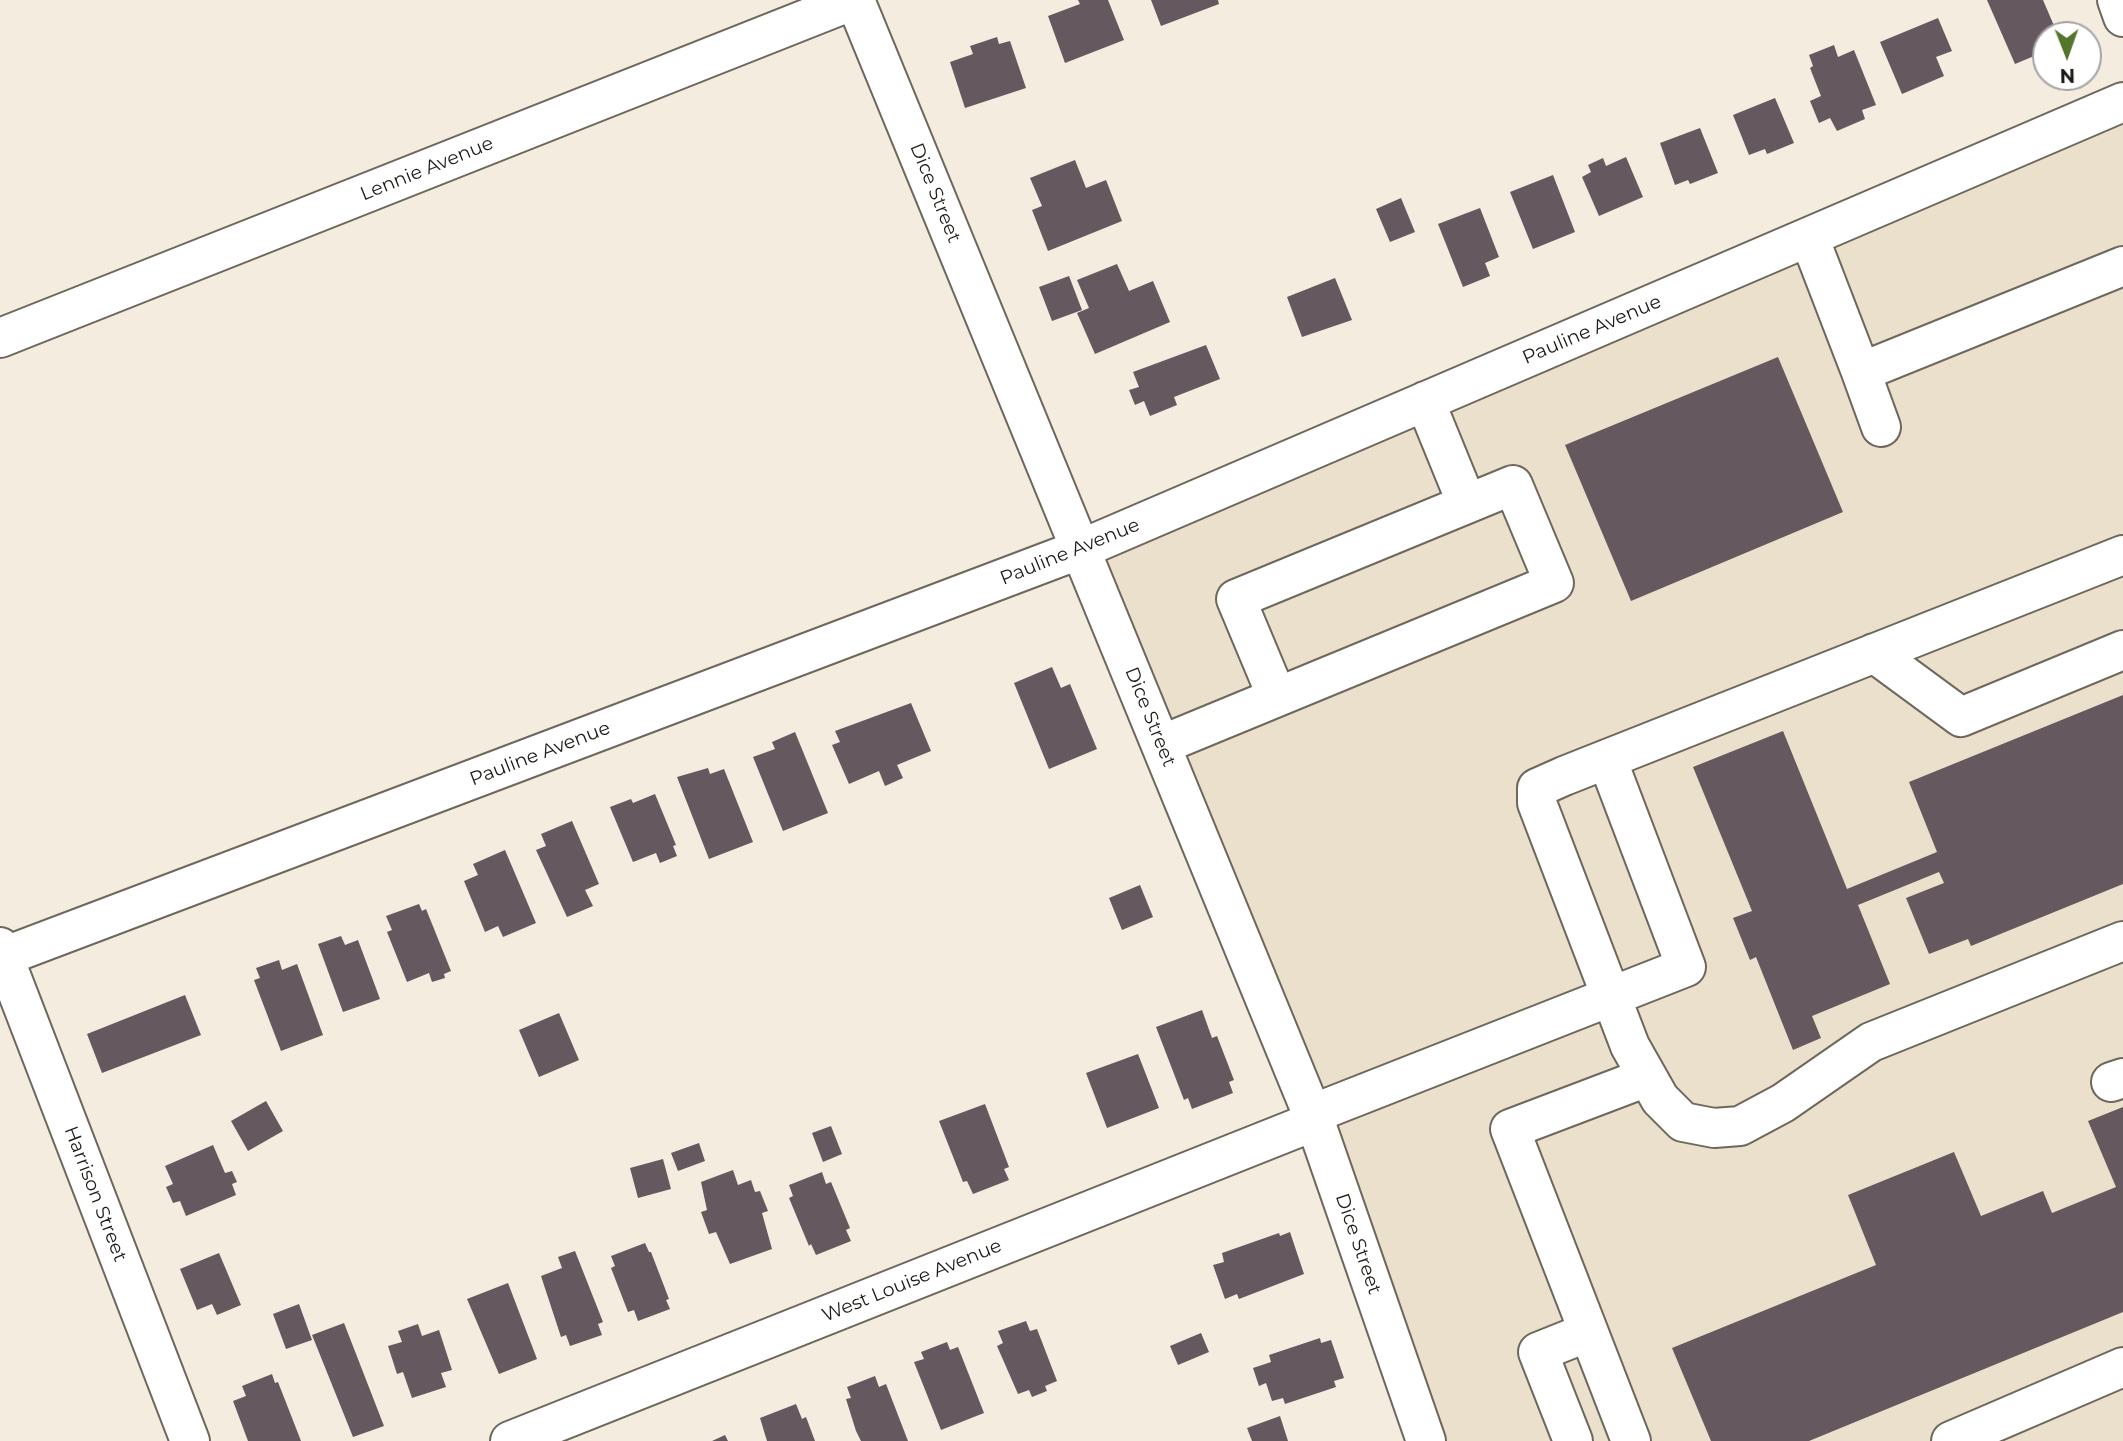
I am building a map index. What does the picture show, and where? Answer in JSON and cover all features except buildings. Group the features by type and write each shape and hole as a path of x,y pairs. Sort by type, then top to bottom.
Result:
{"street":[{"name":"Lennie Avenue","path":"0,338 855,0"},
{"name":"Dice Street","path":"855,0 1313,1118 1426,1441"},
{"path":"2117,0 2123,17"},
{"name":"Pauline Avenue","path":"1,954 1081,549 2123,102"},
{"path":"1809,237 1881,427"},
{"path":"1861,372 2123,266"},
{"path":"1425,401 1467,504"},
{"path":"1161,746 1554,583 1513,485 1236,599 1277,697"},
{"path":"2123,555 1537,788 1537,803 1630,1046 1660,1099 1684,1122 1714,1128 1740,1126 1783,1103 1871,1042 2123,942"},
{"path":"1874,653 1961,717 2123,650"},
{"name":"West Louise Avenue","path":"510,1441 1686,967 1607,759"},
{"name":"Harrison Street","path":"1,954 190,1441"},
{"path":"1631,1441 1510,1129 1647,1077"},
{"path":"1573,1441 1538,1352 1588,1332"},
{"path":"1951,1441 2123,1367"}],"shaded area":[{"path":"2123,102 2123,1441 1419,1441 1081,549"}]}
